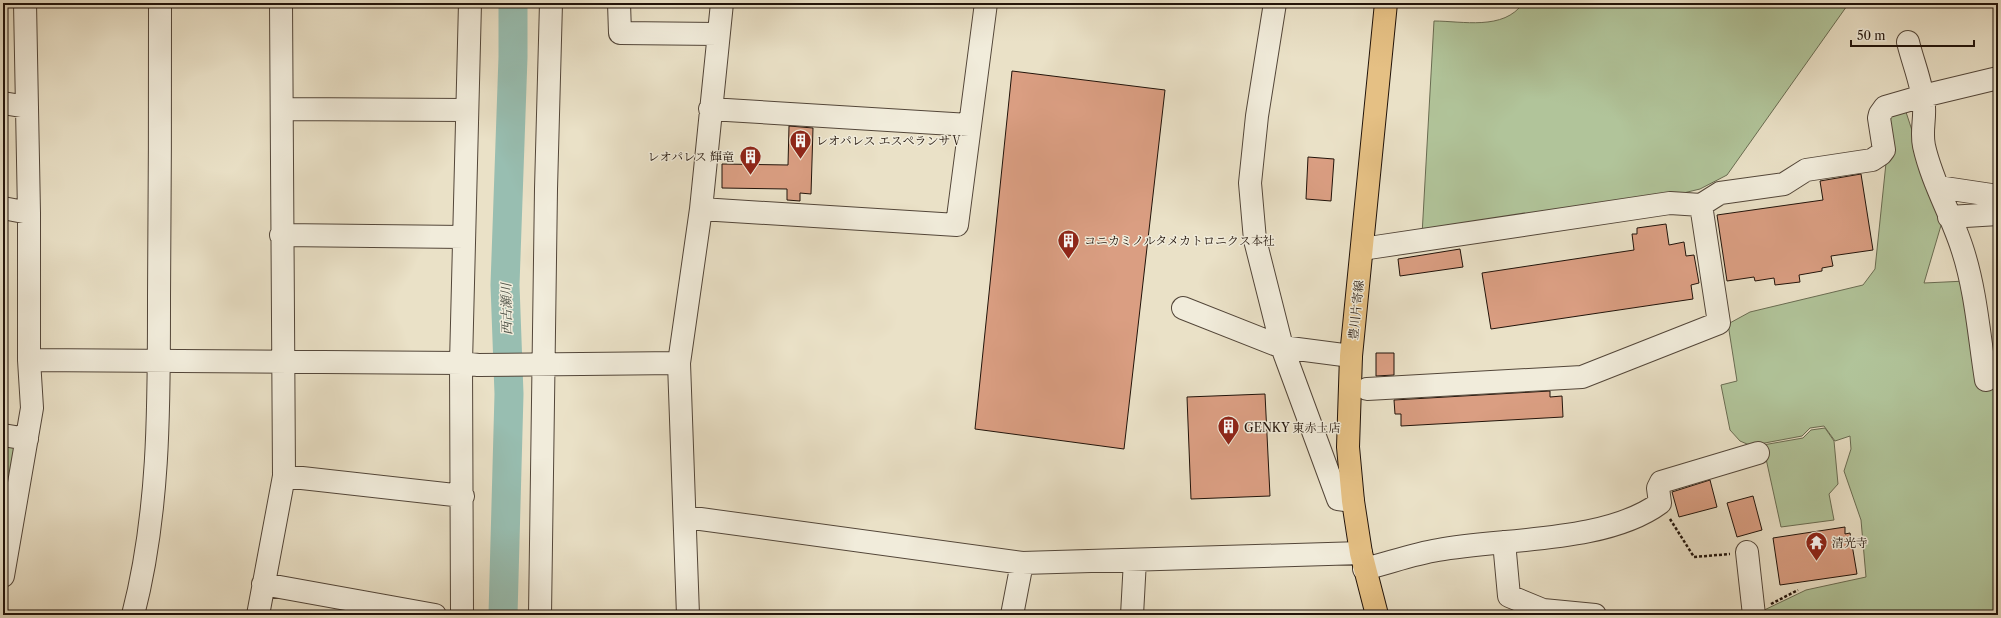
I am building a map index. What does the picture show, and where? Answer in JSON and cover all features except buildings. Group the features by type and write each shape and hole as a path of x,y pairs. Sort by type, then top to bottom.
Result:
{"main road":[{"name":"豊川片寄線","path":"1377,615 1362,561 1353,501 1348,447 1351,356 1386,3"}],"street":[{"path":"3,576 32,408 29,360 29,213 24,3"},
{"path":"133,615 150,534 156,476 159,360 160,3"},
{"path":"258,615 284,476 281,235 281,3"},
{"path":"462,615 463,496 470,364 464,237 470,3"},
{"path":"540,615 537,364 546,189 551,3"},
{"path":"619,3 620,33 718,34"},
{"path":"688,615 686,517 679,363 700,208 722,3"},
{"path":"700,208 957,225 986,3"},
{"path":"1271,3 1275,3 1257,116 1250,184 1255,240 1282,347 1338,499 1353,501"},
{"path":"1908,42 1923,96 1924,108 1922,131 1924,146 1949,217 1962,248 1970,280 1986,380"},
{"path":"1362,250 1670,203 1701,206 1720,193 1784,184 1806,170 1872,160 1878,157 1884,150 1879,118 1885,107 1923,96 1998,78"},
{"path":"3,103 26,108"},
{"path":"282,109 467,110"},
{"path":"710,109 969,125"},
{"path":"1938,187 1998,196"},
{"path":"1367,389 1582,377 1719,323 1701,206"},
{"path":"3,208 29,213"},
{"path":"1949,217 1998,214"},
{"path":"281,235 464,237"},
{"path":"1183,308 1282,347 1351,356"},
{"path":"29,360 282,361 470,364 679,363"},
{"path":"3,434 27,439"},
{"path":"686,517 1022,563 1135,560 1362,561 1593,531 1648,512 1660,503 1658,488 1661,482 1758,453"},
{"path":"284,476 463,496"},
{"path":"1504,542 1509,596 1543,610 1595,615"},
{"path":"1747,552 1754,614"},
{"path":"1132,615 1135,560"},
{"path":"1012,615 1022,563"},
{"path":"264,584 435,615"}],"path":[{"path":"1660,503 1694,557 1747,552"},
{"path":"1754,614 1798,590"}],"green space":[{"path":"1523,3 1849,3 1727,175 1700,189 1671,196 1422,235 1434,21 1469,23 1494,21 1505,18 1515,12"},
{"path":"1905,109 1942,222 1924,283 1966,281 1982,387 1998,379 1998,615 1759,615 1758,613 1806,590 1866,577 1861,520 1844,471 1851,449 1850,436 1835,441 1824,426 1810,428 1802,436 1754,445 1740,441 1730,430 1721,385 1737,381 1728,324 1750,312 1863,285 1875,269 1886,163 1892,158 1893,152 1889,117"},
{"path":"1825,428 1834,441 1838,484 1829,494 1834,520 1781,527 1763,445 1803,438 1811,430"},
{"path":"3,435 17,438 3,545"}],"waterway":[{"name":"西古瀬川","path":"503,615 509,394 505,285 513,57 513,3"}],"place":[{"name":"レオパレス エスペランサⅤ","path":"800,160"},
{"name":"レオパレス 輝竜","path":"750,176"},
{"name":"コニカミノルタメカトロニクス本社","path":"1069,260"},
{"name":"GENKY 東赤土店","path":"1228,446"},
{"name":"清光寺","path":"1816,562"}]}
